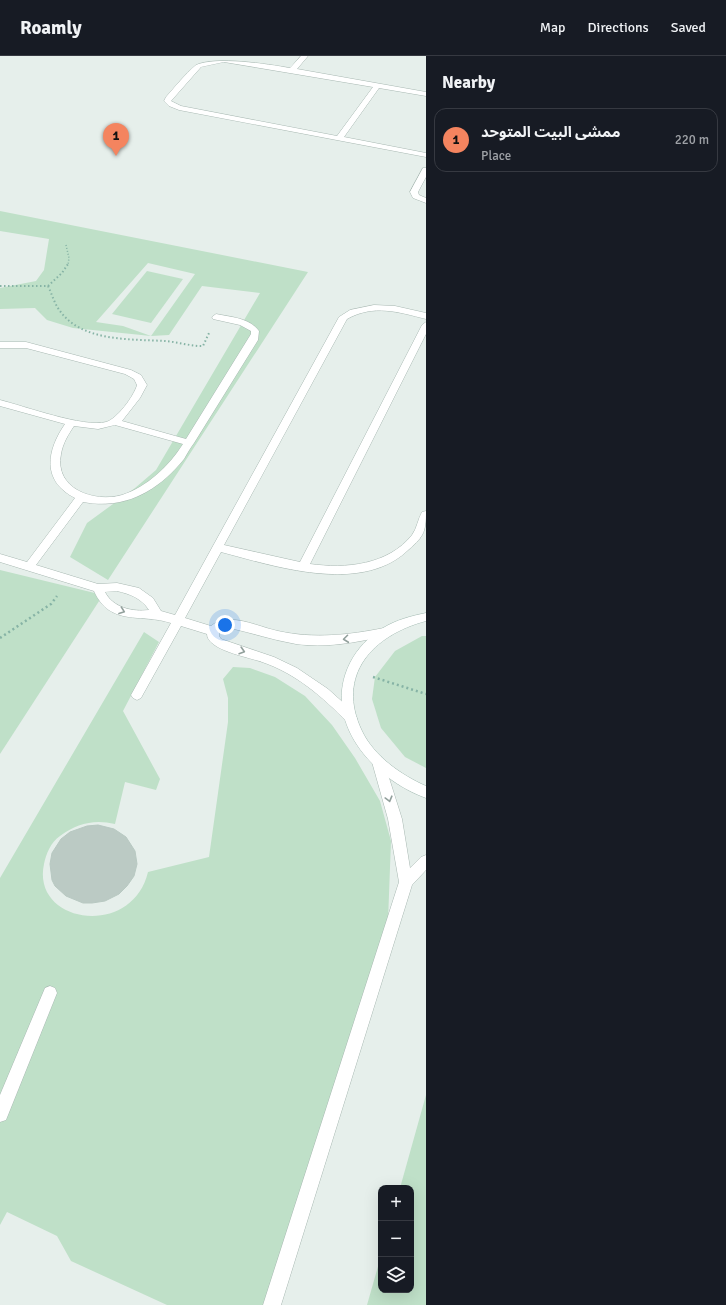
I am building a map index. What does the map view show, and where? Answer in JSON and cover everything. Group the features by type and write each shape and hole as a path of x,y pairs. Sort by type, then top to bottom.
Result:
{"street":[{"path":"292,70 305,56"},
{"path":"426,94 292,70 231,61 210,62 195,69 167,101 171,105 179,108 426,155"},
{"path":"339,139 378,85"},
{"path":"426,170 414,192 426,201"},
{"path":"137,695 344,317 355,310 371,307 388,308 426,316"},
{"path":"72,422 58,441 54,462 60,482 70,491 81,497 106,500 119,499 131,495 158,479 171,467 189,443 253,340 255,334 254,330 248,325 216,317"},
{"path":"303,567 426,325"},
{"path":"0,345 26,345 134,374 141,381 141,390 120,418 115,422 100,427 91,427 0,402"},
{"path":"115,422 189,443"},
{"path":"29,567 81,497"},
{"path":"218,546 303,567 327,570 351,570 381,562 405,548 420,530 426,515"},
{"path":"0,558 98,588 117,587 135,591 149,601 157,614"},
{"path":"98,588 102,597 109,605 119,611 131,614 157,614 213,631"},
{"path":"426,617 401,623 384,632 370,642 352,669 348,685 347,701 356,733 378,762 395,776 426,792"},
{"path":"351,718 334,700 294,672 272,661 217,642 213,637 213,631 223,624 230,624 286,638 311,640 342,640 361,638 384,632"},
{"path":"378,762 395,819 406,882"},
{"path":"272,1305 406,882 426,861"},
{"path":"0,1114 50,993"}],"path":[{"path":"0,286 48,286 68,267 71,260 66,245"},
{"path":"48,286 52,297 62,314 80,329 119,338 172,341 191,346 203,346 216,317"},
{"path":"0,638 51,604 71,580"},
{"path":"352,669 426,694"}],"green space":[{"path":"0,211 308,272 108,580 70,557 87,523 135,488 156,470 260,293 202,286 169,335 151,336 73,328 47,320 35,308 0,309 0,288 36,281 44,270 49,239 0,231","holes":["148,263 195,274 151,336 123,326 96,322"]},
{"path":"147,271 183,279 151,323 112,314"},
{"path":"0,570 103,595 0,754"},
{"path":"144,632 159,642 123,711 160,779 156,790 125,782 115,824 100,822 86,823 66,832 54,842 48,852 44,864 44,884 53,900 67,911 85,916 105,915 123,907 138,893 148,872 209,857 228,722 228,698 223,679 233,667 250,668 275,677 305,696 332,725 355,758 380,801 391,841 388,921 267,1305 167,1305 71,1261 57,1236 7,1212 0,1225 0,878"},
{"path":"422,636 426,636 426,768 405,757 381,728 372,699 375,677 395,651"},
{"path":"426,1095 426,1305 367,1305 378,1266 378,1293 414,1293 414,1185 401,1185"}],"building":[{"path":"98,825 114,829 126,837 135,851 137,864 134,876 119,894 105,901 83,903 66,896 55,886 52,880 50,864 52,853 61,839 70,832 87,826"}],"place":[{"name":"ممشى البيت المتوحد","path":"116,156"}]}
